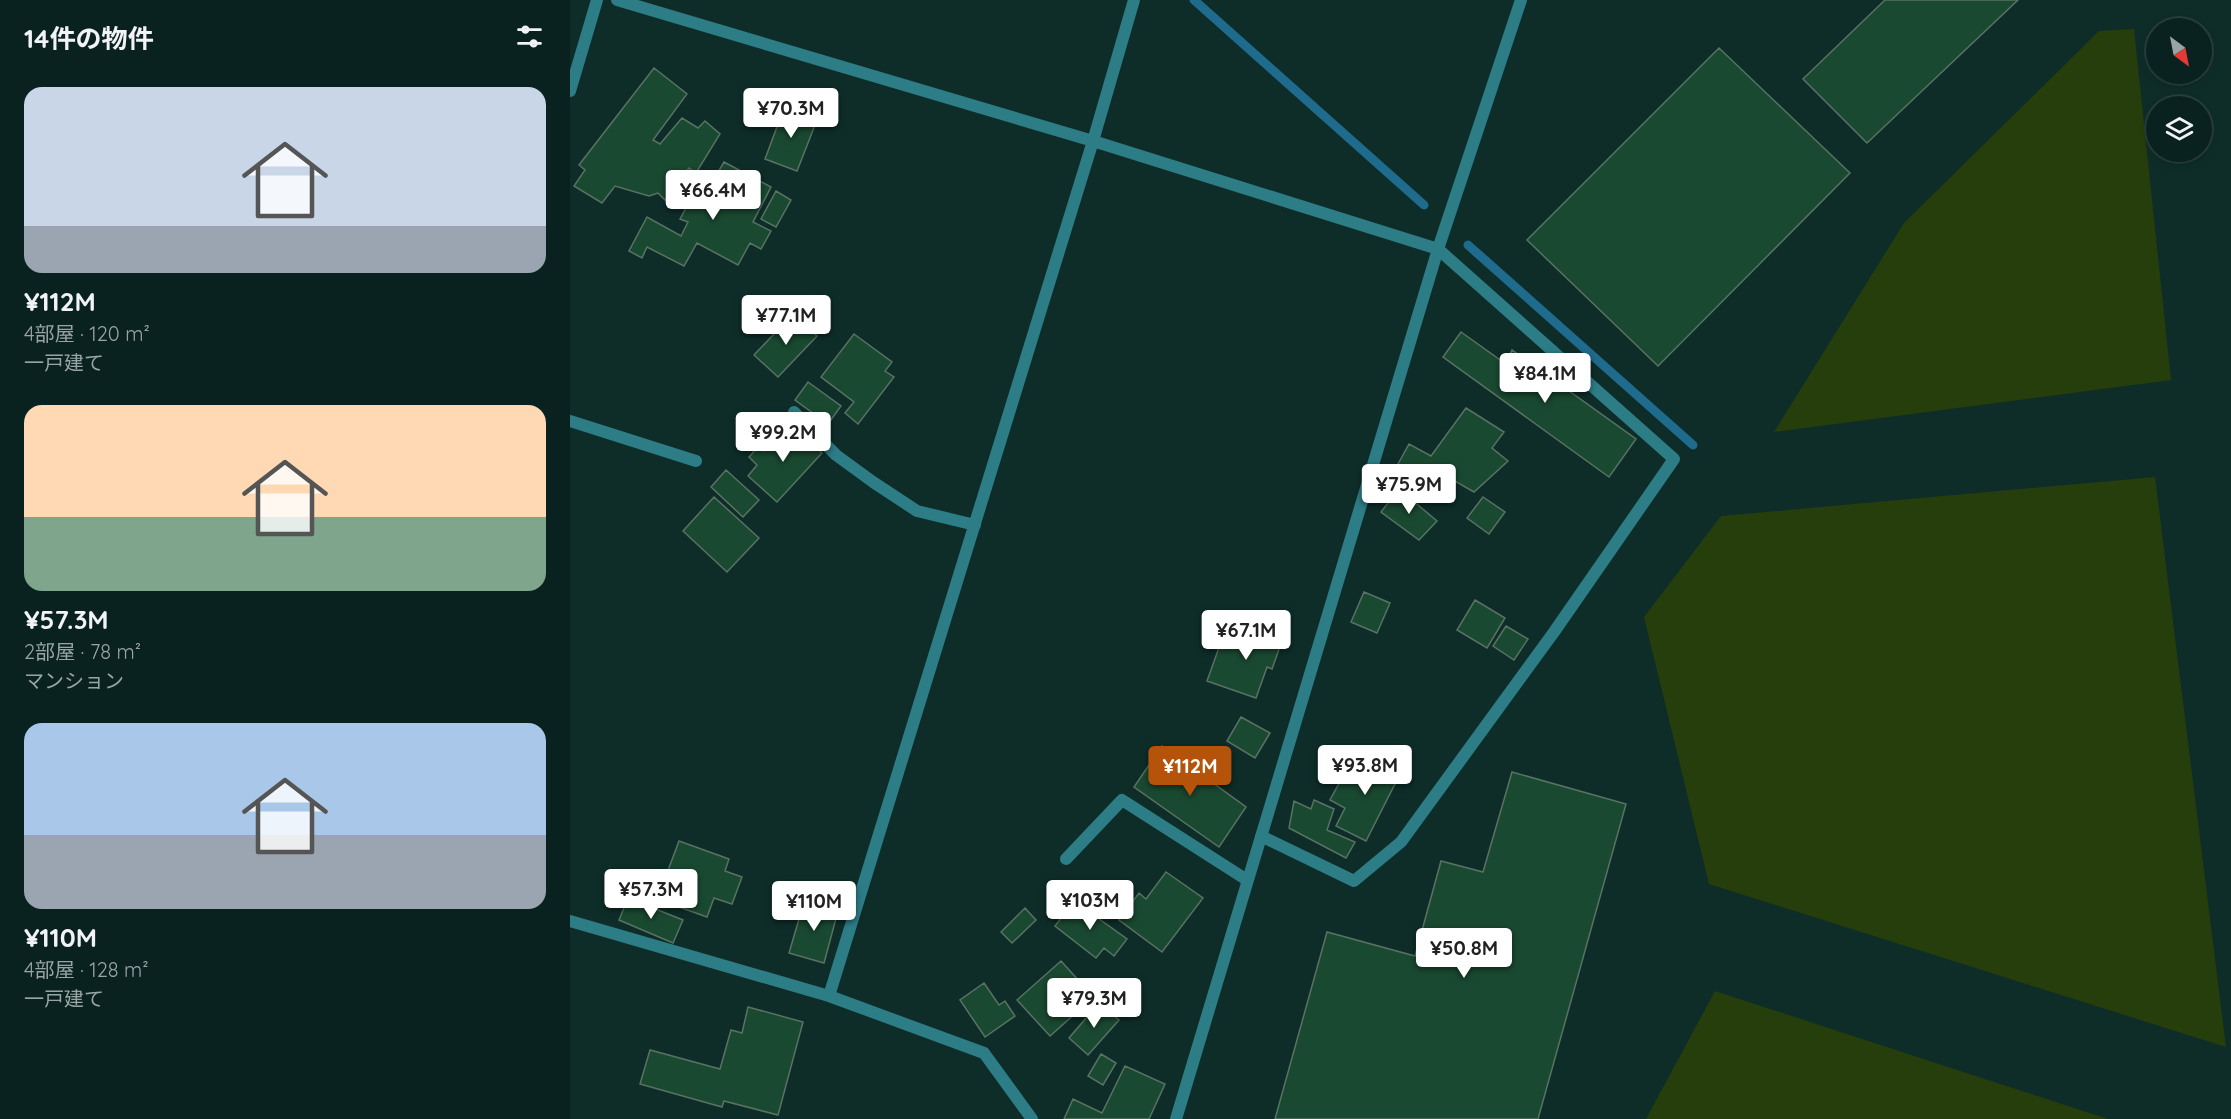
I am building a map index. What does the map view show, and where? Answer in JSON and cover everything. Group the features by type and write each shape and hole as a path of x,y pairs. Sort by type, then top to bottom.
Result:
{"street":[{"path":"570,91 597,0"},
{"path":"617,0 1093,141 1438,249 1674,459 1554,633 1401,842 1354,881 1261,836"},
{"path":"829,996 1093,141 1134,0"},
{"path":"1176,1119 1438,249 1521,0"},
{"path":"794,412 836,455 917,510 975,525"},
{"path":"570,421 696,461"},
{"path":"1066,859 1122,800 1247,880"},
{"path":"570,921 829,996 984,1053 1032,1119"}],"green space":[{"path":"2134,29 2146,162 2148,162 2171,380 1774,432 1904,223 2099,31"},
{"path":"2155,477 2226,1047 1709,884 1644,617 1721,516"},
{"path":"1715,991 2108,1119 1646,1119"}],"building":[{"path":"1885,0 2018,0 1867,143 1803,79"},
{"path":"1719,48 1850,173 1658,366 1527,240"},
{"path":"654,68 687,94 653,140 660,144 682,118 698,128 705,121 720,134 696,173 689,168 665,200 658,193 649,196 615,186 602,203 574,186 585,170 579,165"},
{"path":"784,108 817,120 797,171 765,159"},
{"path":"724,162 771,187 753,222 771,231 761,249 750,243 738,265 697,243 684,266 647,247 642,258 629,251 647,217 681,236 688,222 680,219 698,186 707,191"},
{"path":"776,191 791,200 776,227 761,219"},
{"path":"793,314 817,336 778,377 754,355"},
{"path":"1461,332 1506,364 1512,350 1636,439 1609,477 1443,357"},
{"path":"854,334 892,362 885,371 894,377 858,424 845,413 854,402 821,377"},
{"path":"808,382 841,406 828,424 795,400"},
{"path":"1466,408 1504,432 1492,448 1508,461 1474,492 1455,481 1443,498 1398,464 1409,444 1431,456"},
{"path":"784,429 793,436 798,431 822,453 777,502 748,476 757,465 749,457 759,446 764,451"},
{"path":"726,470 759,500 743,517 711,487"},
{"path":"1399,489 1437,521 1419,540 1381,512"},
{"path":"714,497 759,538 727,572 683,531"},
{"path":"1483,497 1505,512 1489,534 1467,518"},
{"path":"1364,592 1390,603 1377,633 1351,622"},
{"path":"1475,600 1505,618 1487,648 1457,630"},
{"path":"1243,623 1283,638 1272,669 1267,667 1256,698 1207,681 1221,642 1234,647"},
{"path":"1506,626 1528,639 1514,660 1493,646"},
{"path":"1241,717 1270,733 1255,758 1227,741"},
{"path":"1162,746 1246,807 1219,847 1134,787"},
{"path":"1366,754 1401,772 1366,841 1336,826 1345,808 1330,800 1342,778 1352,783"},
{"path":"1512,772 1626,804 1538,1119 1275,1119 1327,932 1415,956 1441,861 1483,872"},
{"path":"1314,800 1334,809 1327,830 1355,842 1346,858 1289,828 1294,801 1311,809"},
{"path":"679,841 729,859 725,871 742,877 732,904 714,898 707,917 651,897 660,870 667,873"},
{"path":"1166,872 1203,898 1162,952 1119,920 1139,893 1146,899"},
{"path":"628,898 683,920 673,943 619,920"},
{"path":"1074,901 1127,939 1114,956 1104,948 1096,958 1055,926"},
{"path":"804,902 838,911 824,963 789,953"},
{"path":"1025,908 1036,920 1012,943 1001,932"},
{"path":"1061,961 1090,993 1082,1000 1086,1004 1050,1036 1017,1000"},
{"path":"984,983 999,1005 1005,1001 1015,1016 985,1037 960,1000"},
{"path":"1099,1003 1119,1020 1088,1055 1069,1038"},
{"path":"748,1007 803,1022 778,1115 724,1101 722,1107 640,1084 650,1050 720,1069 731,1030 742,1033"},
{"path":"1101,1054 1116,1063 1103,1085 1088,1076"},
{"path":"1125,1066 1165,1084 1149,1119 1064,1119 1073,1099 1102,1113"}],"waterway":[{"path":"1194,0 1424,205"},
{"path":"1468,245 1693,445"}]}
